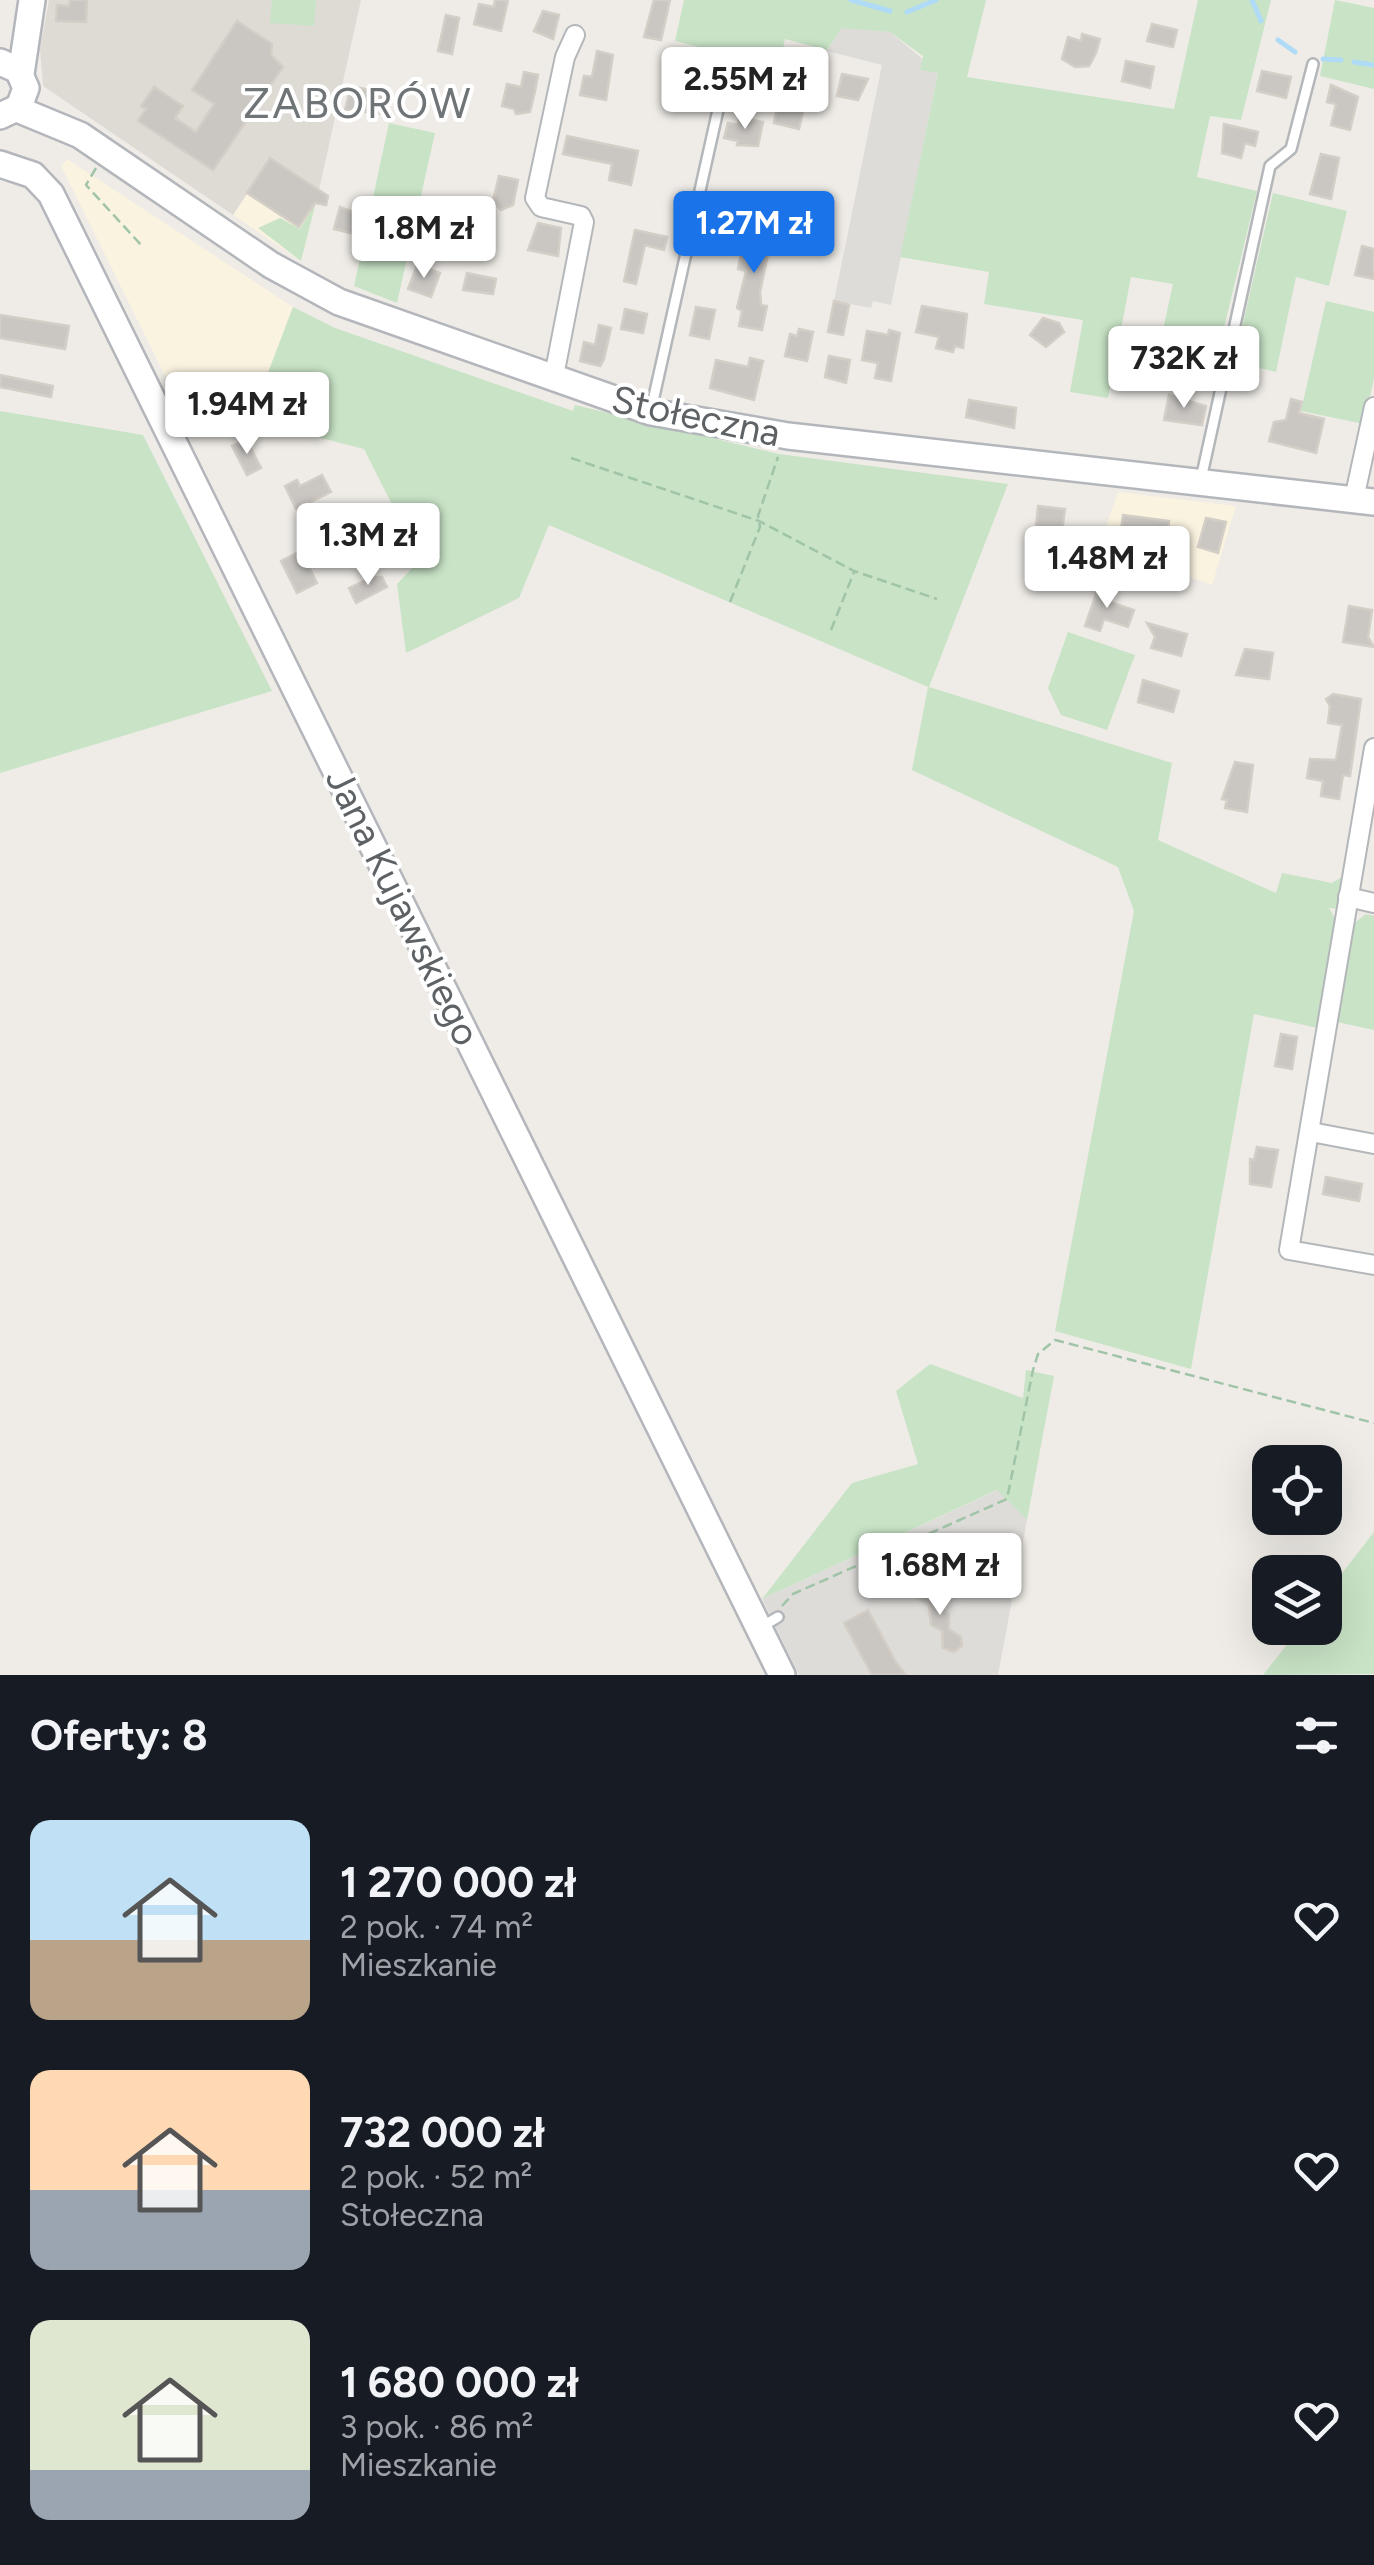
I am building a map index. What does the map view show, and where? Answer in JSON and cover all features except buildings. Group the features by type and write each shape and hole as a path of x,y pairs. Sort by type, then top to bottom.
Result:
{"main road":[{"path":"9,93 32,0"},
{"name":"Stołeczna","path":"9,93 80,135 302,284 363,313 651,412 788,436 1364,501"},
{"name":"Jana Kujawskiego","path":"0,164 33,176 52,194 768,1623 782,1675"}],"street":[{"path":"553,380 584,222 582,216 541,207 536,198 564,57 575,35"},
{"path":"1364,501 1374,407"},
{"path":"1374,748 1289,1250 1374,1266"},
{"path":"1348,897 1374,903"},
{"path":"1312,1132 1374,1144"}],"lane":[{"path":"1201,482 1270,166 1291,149 1312,64"},
{"path":"651,412 722,92"}],"path":[{"path":"97,167 86,185 142,246"},
{"path":"730,602 780,451"},
{"path":"571,458 759,520 854,571 937,599"},
{"path":"832,630 854,571"},
{"path":"768,1623 793,1594 1007,1499 1033,1370 1038,1354 1055,1340 1374,1424"}],"shaded area":[{"path":"49,0 361,0 319,190 270,159 233,215 43,86 40,49"},
{"path":"842,27 890,32 938,72 891,305 873,301 871,308 834,301 882,65 827,51"},
{"path":"270,158 319,190 301,261 233,215"},
{"path":"67,159 293,307 250,420 178,402 61,166"},
{"path":"1118,492 1236,506 1212,585 1111,548 1103,535"},
{"path":"998,1490 1027,1520 998,1675 799,1675 762,1599"}],"green space":[{"path":"272,0 316,0 314,26 270,23"},
{"path":"684,0 986,0 967,77 1174,109 1198,0 1271,0 1241,120 1210,116 1197,177 1257,191 1217,357 1160,343 1173,284 1131,277 1108,398 1070,392 1083,320 984,304 989,272 900,257 938,73 920,70 923,56 890,32 842,28 827,50 785,39 775,88 718,76 724,53 675,41"},
{"path":"1335,0 1374,8 1374,89 1320,76"},
{"path":"389,123 435,133 397,303 354,286"},
{"path":"309,184 319,190 301,261 258,228 280,218 300,229 310,213 300,206"},
{"path":"1273,193 1347,211 1329,286 1296,277 1276,372 1234,362"},
{"path":"1326,301 1374,312 1374,378 1364,424 1301,411"},
{"path":"293,307 335,328 573,411 575,405 779,454 1008,484 929,687 1172,763 1158,840 1276,893 1282,873 1332,883 1345,875 1340,909 1329,908 1336,920 1318,1028 1254,1014 1191,1369 1055,1331 1134,911 1118,867 912,770 928,687 549,525 519,598 406,653 397,584 420,560 364,449 250,420"},
{"path":"0,411 143,435 272,691 0,773"},
{"path":"1068,632 1135,655 1107,730 1061,715 1048,688"},
{"path":"1366,914 1374,916 1374,1030 1337,1022 1353,924"},
{"path":"930,1364 1023,1398 1026,1370 1054,1376 1027,1520 997,1490 762,1599 852,1483 918,1464 896,1391"},
{"path":"1374,1532 1374,1674 1263,1675 1287,1645 1342,1645 1342,1573"}],"waterway":[{"path":"851,0 890,11"},
{"path":"907,12 936,0"},
{"path":"1252,0 1261,21"},
{"path":"1278,40 1295,52"},
{"path":"1323,59 1341,60"},
{"path":"1354,62 1374,65"}],"district":[{"name":"ZABORÓW","path":"358,103"}]}
